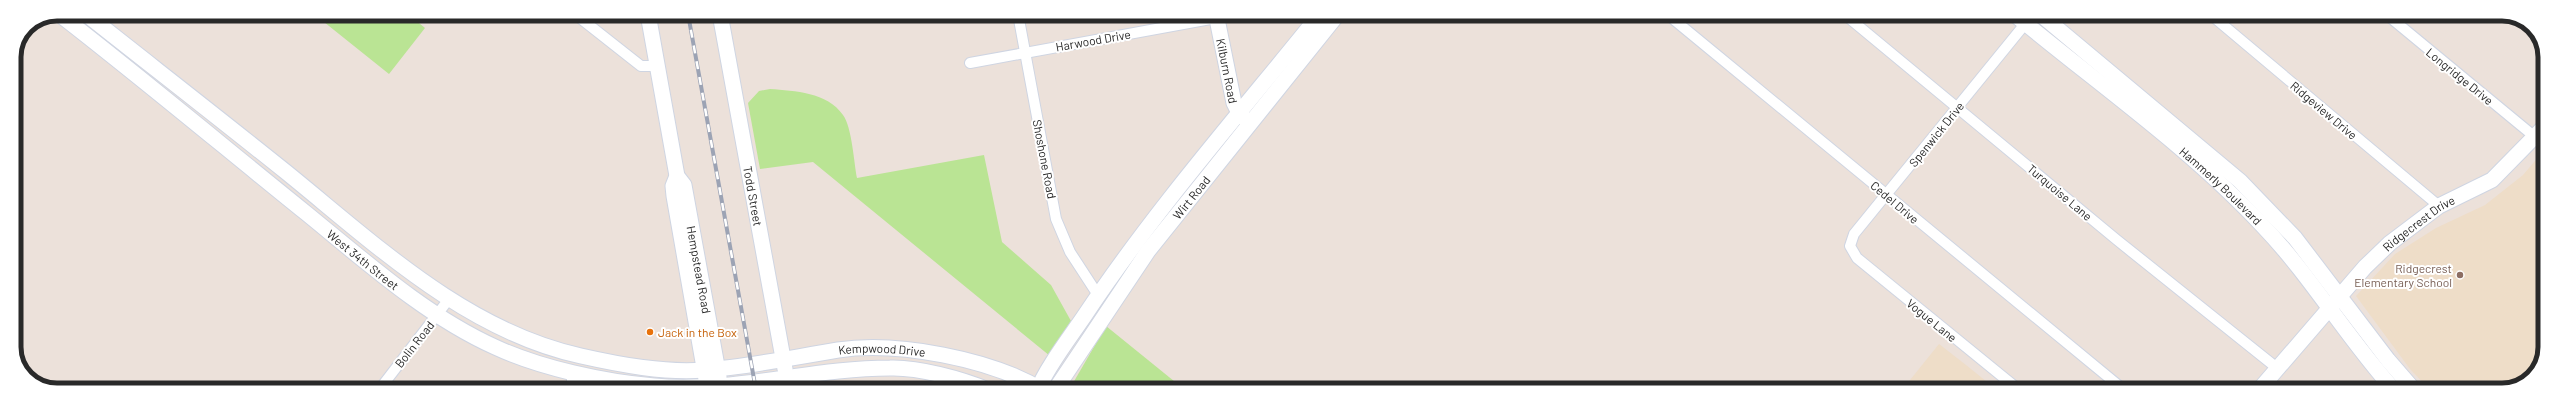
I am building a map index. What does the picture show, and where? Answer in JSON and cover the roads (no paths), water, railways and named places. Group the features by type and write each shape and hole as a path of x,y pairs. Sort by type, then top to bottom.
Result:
{"main road":[{"name":"West 34th Street","path":"68,21 312,218 437,315 492,346 520,358 572,372 636,383"},
{"name":"West 34th Street","path":"95,21 324,203 449,299 504,330 527,340 580,356 653,369 711,369"},
{"name":"Hempstead Road","path":"649,21 677,176 684,185 713,383"},
{"name":"Todd Street","path":"721,21 786,378"},
{"name":"Kilburn Road","path":"1217,21 1239,113 1250,123"},
{"name":"Wirt Road","path":"1044,383 1098,295 1239,113 1314,21"},
{"name":"Wirt Road","path":"1060,383 1130,276 1332,21"},
{"name":"Hammerly Boulevard","path":"2023,21 2240,181 2296,238 2407,383"},
{"path":"2028,21 2036,23 2052,35 2078,47"},
{"name":"Hammerly Boulevard","path":"2048,21 2078,47 2230,192 2279,244 2388,383"},
{"path":"118,61 129,48"},
{"name":"Ridgecrest Drive","path":"2265,383 2365,267 2390,243 2439,206 2492,180 2538,133"},
{"path":"2230,192 2240,181"},
{"path":"312,218 324,203"},
{"name":"Kempwood Drive","path":"711,369 783,360 838,350 886,347 962,359 1024,383"},
{"path":"908,370 909,350"},
{"name":"Kempwood Drive","path":"753,383 828,371 894,367 966,380 973,383"}],"street":[{"path":"583,21 641,66 657,66"},
{"name":"Shoshone Road","path":"1019,21 1056,219 1070,252 1098,295"},
{"name":"Harwood Drive","path":"970,62 1025,53 1190,21"},
{"name":"Cedel Drive","path":"1676,21 2115,383"},
{"name":"Turquoise Lane","path":"1852,21 2117,240 2277,368"},
{"name":"Spenwick Drive","path":"1850,246 1854,234 1958,108 2019,21"},
{"name":"Ridgeview Drive","path":"2218,21 2439,206"},
{"name":"Longridge Drive","path":"2395,21 2538,129"},
{"name":"Vogue Lane","path":"1850,246 1857,258 2010,383"},
{"name":"Bolin Road","path":"384,383 449,299"},
{"path":"572,372 572,383"}],"railway":[{"path":"689,21 755,383"}],"place":[{"name":"Ridgecrest Elementary School","path":"2460,275"},
{"name":"Jack in the Box","path":"650,332"}]}
